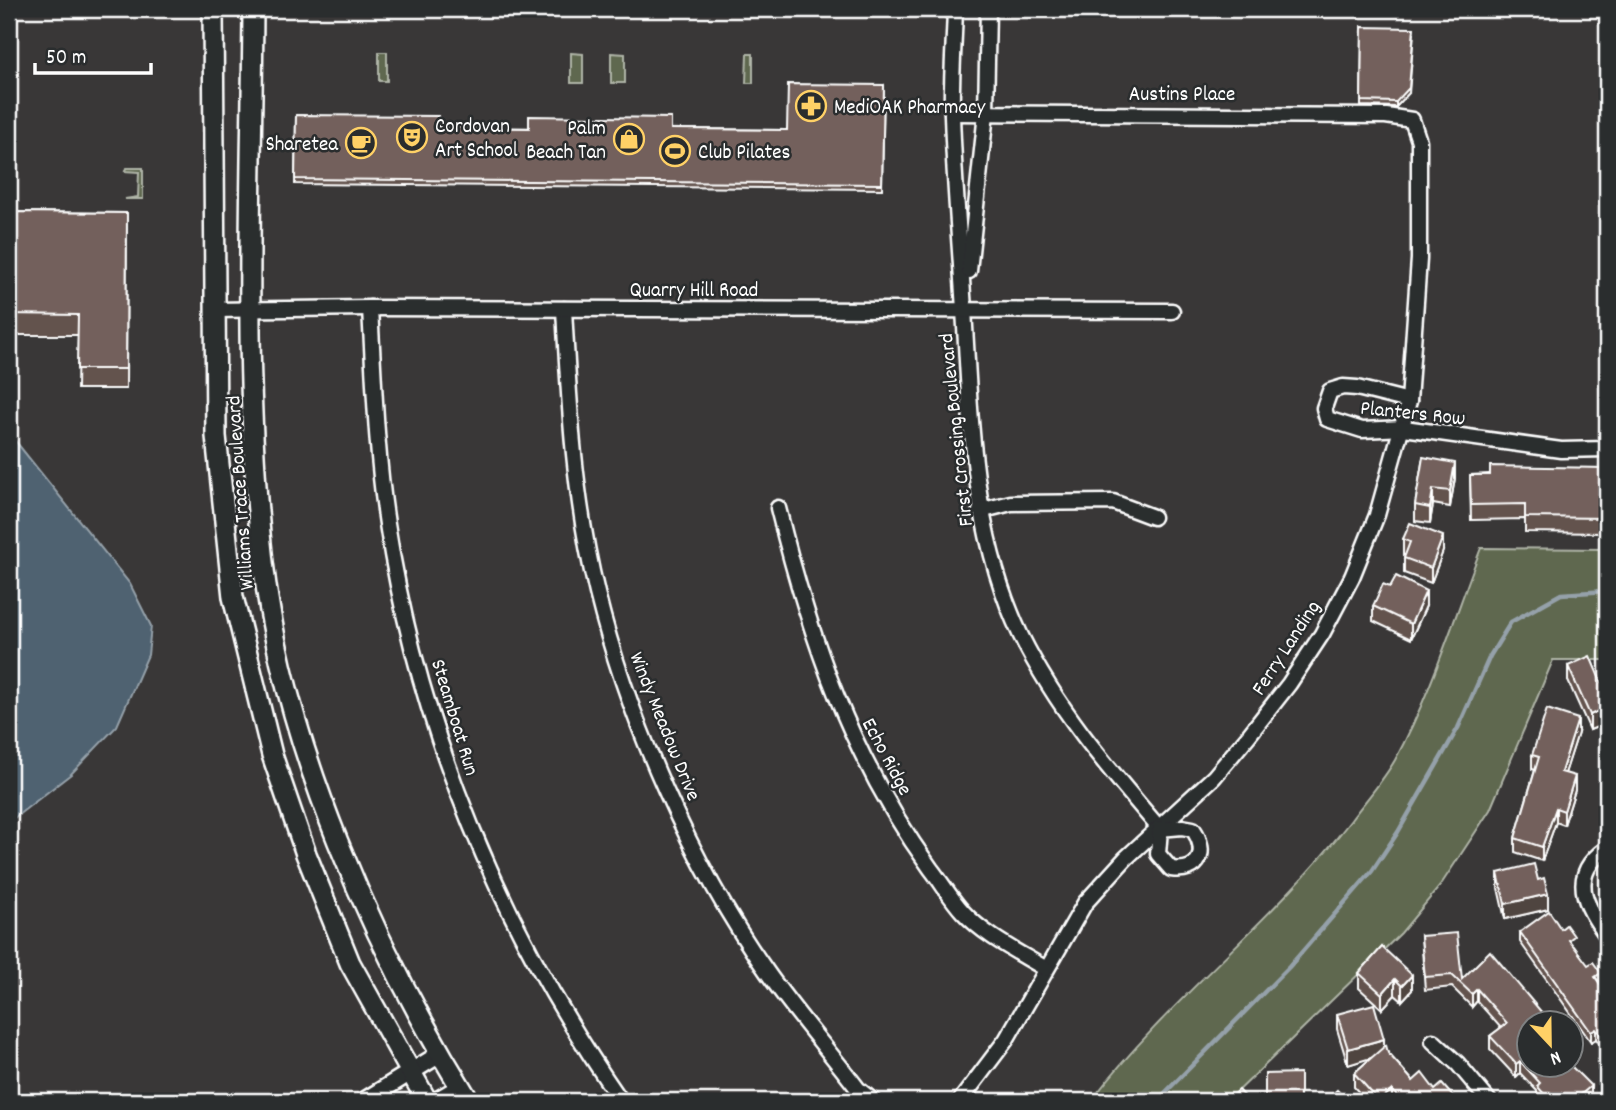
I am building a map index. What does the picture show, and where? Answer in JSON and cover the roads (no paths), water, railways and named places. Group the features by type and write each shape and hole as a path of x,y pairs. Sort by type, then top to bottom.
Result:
{"main road":[{"name":"Williams Trace Boulevard","path":"213,9 216,436 233,597 272,755 306,854 350,963 427,1101"},
{"name":"Williams Trace Boulevard","path":"253,9 251,308 263,563 280,657 310,761 345,858 395,969 440,1054 465,1094"}],"street":[{"name":"First Crossing Boulevard","path":"955,9 952,113 980,511 1000,581 1020,634 1051,693 1095,752 1160,829"},
{"name":"First Crossing Boulevard","path":"964,311 986,113 988,9"},
{"name":"Austins Place","path":"952,113 1387,116 1412,120"},
{"name":"Ferry Landing","path":"960,1101 1006,1040 1085,903 1126,858 1214,777 1249,735 1289,684 1322,634 1353,577 1377,515 1404,428 1409,401 1419,259 1419,141 1412,120"},
{"name":"Quarry Hill Road","path":"215,310 370,308 1172,311"},
{"name":"Steamboat Run","path":"370,308 378,447 387,523 403,610 444,754 468,824 527,950 562,1012 621,1101"},
{"name":"Windy Meadow Drive","path":"565,309 571,439 597,592 620,672 653,760 720,895 766,972 858,1089 873,1101"},
{"name":"Planters Row","path":"1409,401 1343,387 1330,391 1325,398 1324,408 1327,419 1339,425 1362,430 1404,428 1549,449 1607,449"},
{"path":"980,511 1012,503 1113,502 1153,517"},
{"name":"Echo Ridge","path":"778,508 821,660 844,719 907,836 963,912 1000,941 1046,970"},
{"path":"1607,848 1586,867 1582,889 1591,914 1607,936"},
{"path":"1433,1041 1458,1064 1489,1101"},
{"path":"364,1101 440,1054"},
{"path":"436,1101 465,1094"}],"water":[{"path":"9,433 130,584 151,626 148,655 117,726 71,774 9,822"}],"waterway":[{"path":"1157,1101 1289,967 1372,871 1398,832 1458,728 1490,656 1511,622 1561,594 1607,591"}],"place":[{"name":"MediOAK Pharmacy","path":"811,106"},
{"name":"Cordovan Art School","path":"412,137"},
{"name":"Palm Beach Tan","path":"629,139"},
{"name":"Sharetea","path":"361,143"},
{"name":"Club Pilates","path":"675,151"}]}
